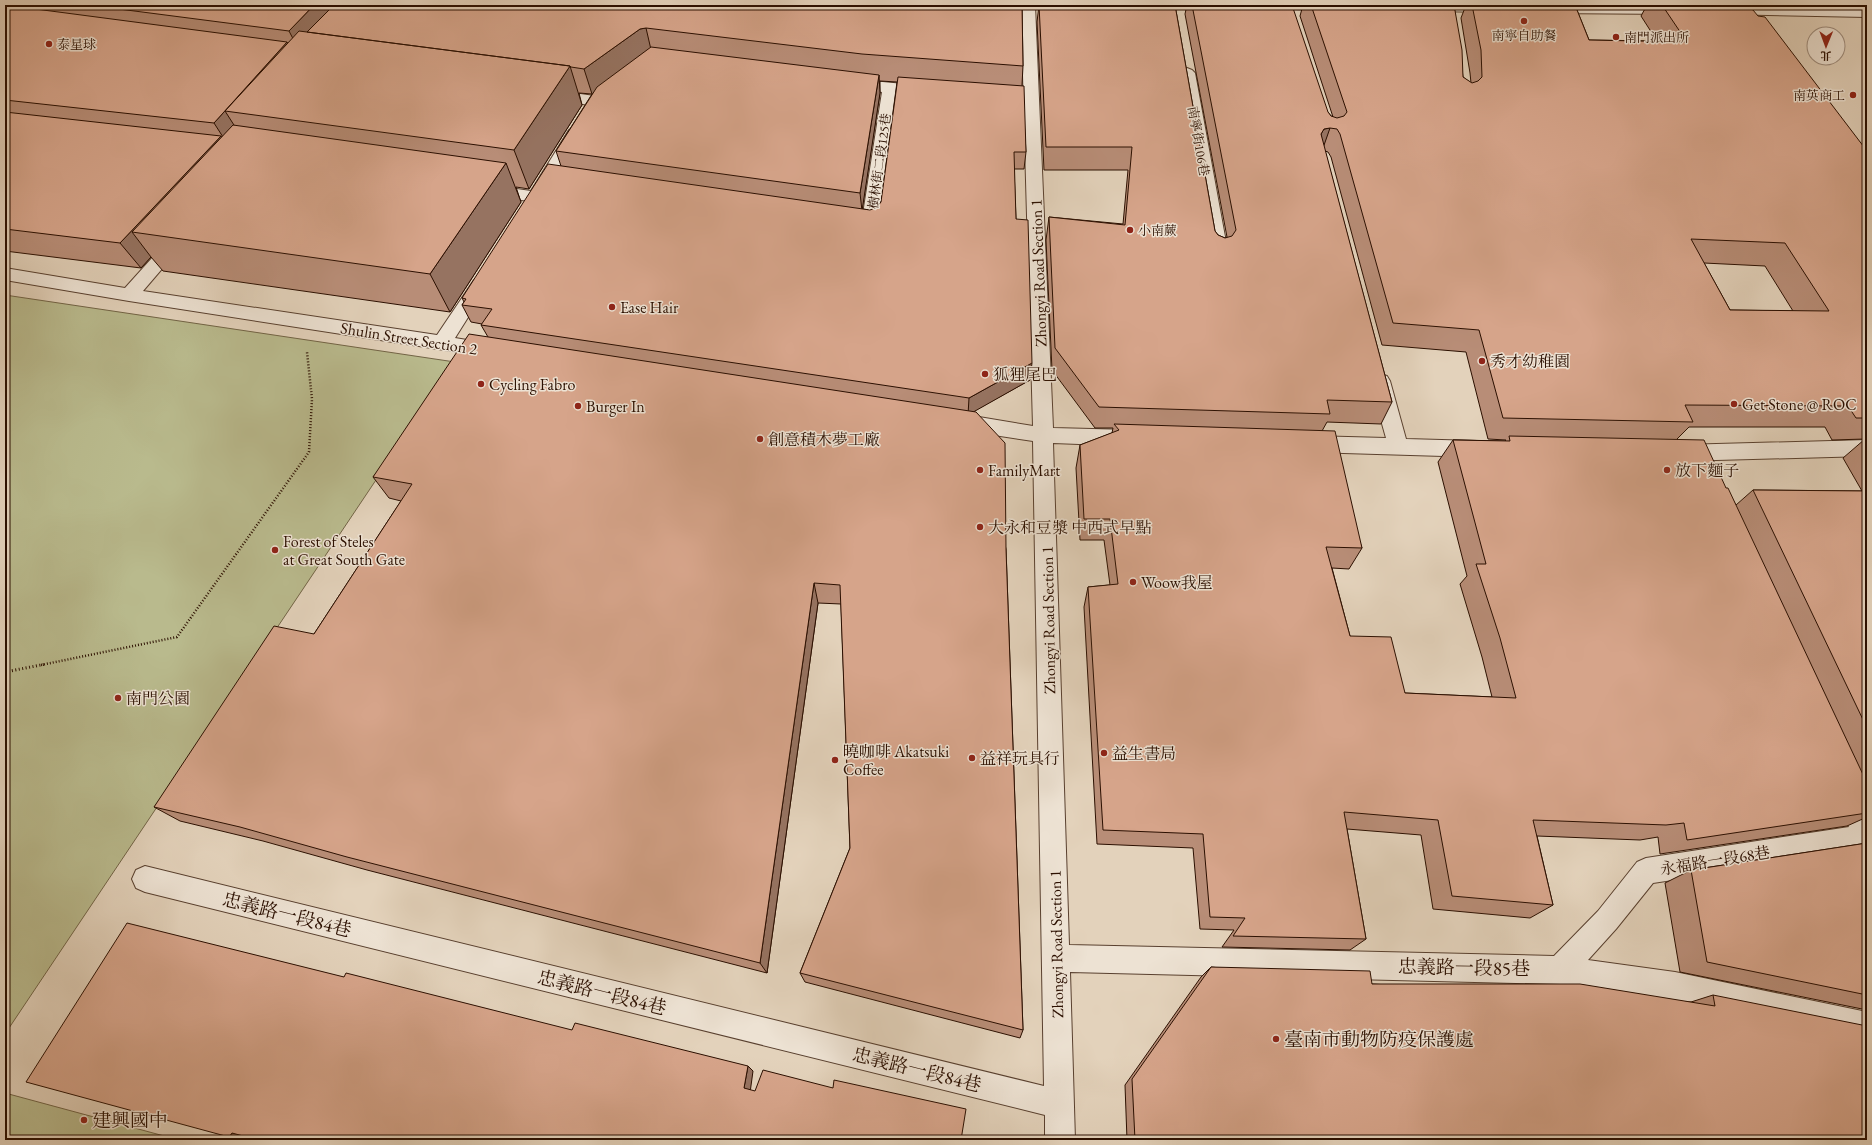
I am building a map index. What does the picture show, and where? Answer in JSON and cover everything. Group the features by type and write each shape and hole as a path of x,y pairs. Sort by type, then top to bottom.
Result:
{"street":[{"name":"Zhongyi Road Section 1","path":"1028,5 1023,98 1044,435 1060,1140"},
{"path":"1293,20 1288,5 1350,6"},
{"path":"1411,7 1513,8"},
{"path":"1450,7 1452,22"},
{"path":"1528,8 1686,11"},
{"path":"1754,8 1766,25"},
{"path":"1710,11 1754,8 1867,13"},
{"name":"南寧街106巷","path":"1185,61 1219,253"},
{"path":"832,82 937,92"},
{"name":"樹林街二段125巷","path":"840,216 871,220 890,88"},
{"path":"473,188 531,204 557,175 593,107 540,94"},
{"path":"129,295 186,232"},
{"path":"442,343 488,271"},
{"name":"Shulin Street Section 2","path":"5,274 129,295 504,352"},
{"path":"1376,363 1398,447"},
{"path":"942,419 1044,435 1146,438"},
{"path":"1295,444 1493,449"},
{"path":"1660,453 1867,448"},
{"path":"1692,453 1702,475"},
{"path":"1836,772 1866,837"},
{"name":"永福路一段68巷","path":"1560,970 1607,920 1646,871 1866,837"},
{"name":"忠義路一段84巷","path":"145,879 1059,1104"},
{"name":"忠義路一段85巷","path":"1056,958 1560,970 1675,986 1867,1026"}],"path":[{"path":"5,672 177,637 309,452 312,399 303,322"}],"green space":[{"name":"南門公園","path":"5,295 455,362 5,1034"},
{"path":"5,1093 179,1140 5,1140"}],"building":[{"path":"5,5 287,42 214,123 5,100"},
{"path":"88,5 314,5 289,31"},
{"path":"334,5 1022,5 1023,66 862,54 646,28 640,29 584,69 307,32"},
{"path":"1039,5 1175,5 1215,231 1218,235 1225,238 1232,236 1236,230 1192,5 1292,5 1328,112 1331,116 1337,118 1344,116 1347,112 1311,5 1454,5 1462,50 1463,77 1472,83 1478,81 1482,77 1481,50 1472,5 1575,5 1589,40 1687,42 1662,5 1745,5 1753,10 1758,16 1765,17 1867,151 1867,418 1856,418 1848,406 1685,405 1693,422 1503,418 1479,330 1393,323 1340,134 1337,129 1330,128 1324,129 1321,134 1392,402 1327,400 1330,414 1099,407 1055,348 1049,217 1125,225 1132,147 1046,147","holes":["1691,239 1785,243 1829,311 1730,310"]},
{"path":"299,31 570,66 514,150 225,111"},
{"path":"651,47 879,75 860,193 556,151 597,87"},
{"path":"898,77 1024,86 1026,152 1014,152 1016,219 1028,220 1032,363 969,398 481,325 492,309 462,305 466,299 462,298 548,164 870,210 877,207 881,202"},
{"path":"5,112 221,136 120,243 5,229"},
{"path":"233,125 506,163 430,274 132,232"},
{"path":"469,334 976,412 1005,443 1006,549 1023,1030 800,973 850,848 840,585 814,583 760,963 347,857 240,827 154,807 274,626 314,634 412,484 373,477"},
{"path":"1114,424 1335,431 1362,548 1326,547 1350,636 1391,637 1405,693 1516,698 1500,638 1476,564 1486,564 1453,440 1510,441 1509,436 1704,440 1867,783 1867,813 1687,840 1684,823 1666,825 1533,820 1553,905 1452,896 1438,820 1344,812 1366,939 1233,936 1245,918 1210,917 1203,834 1103,830 1088,587 1118,584 1110,519 1084,519 1080,445 1119,430"},
{"path":"1753,490 1867,491 1867,728"},
{"path":"1867,843 1867,995 1707,962 1691,870"},
{"path":"127,923 344,977 346,973 572,1030 575,1023 748,1066 744,1088 755,1091 763,1070 833,1088 834,1080 966,1109 961,1140 258,1140 232,1133 229,1137 26,1082"},
{"path":"1211,967 1370,971 1372,984 1580,984 1715,1006 1713,995 1867,1026 1867,1140 1135,1140 1132,1079"}],"place":[{"name":"南寧自助餐","path":"1524,21"},
{"name":"南門派出所","path":"1616,37"},
{"name":"泰星球","path":"49,44"},
{"name":"南英商工","path":"1853,95"},
{"name":"小南蕨","path":"1130,230"},
{"name":"Ease Hair","path":"612,307"},
{"name":"秀才幼稚園","path":"1482,361"},
{"name":"狐狸尾巴","path":"985,374"},
{"name":"Cycling Fabro","path":"481,384"},
{"name":"Get Stone @ ROC","path":"1734,404"},
{"name":"Burger In","path":"578,406"},
{"name":"創意積木夢工廠","path":"760,439"},
{"name":"FamilyMart","path":"980,470"},
{"name":"放下麵子","path":"1667,470"},
{"name":"大永和豆漿 中西式早點","path":"980,527"},
{"name":"Forest of Steles at Great South Gate","path":"275,550"},
{"name":"Woow我屋","path":"1133,582"},
{"name":"南門公園","path":"118,698"},
{"name":"益生書局","path":"1104,753"},
{"name":"益祥玩具行","path":"972,758"},
{"name":"曉咖啡 Akatsuki Coffee","path":"835,760"},
{"name":"臺南市動物防疫保護處","path":"1276,1039"},
{"name":"建興國中","path":"84,1120"}]}
